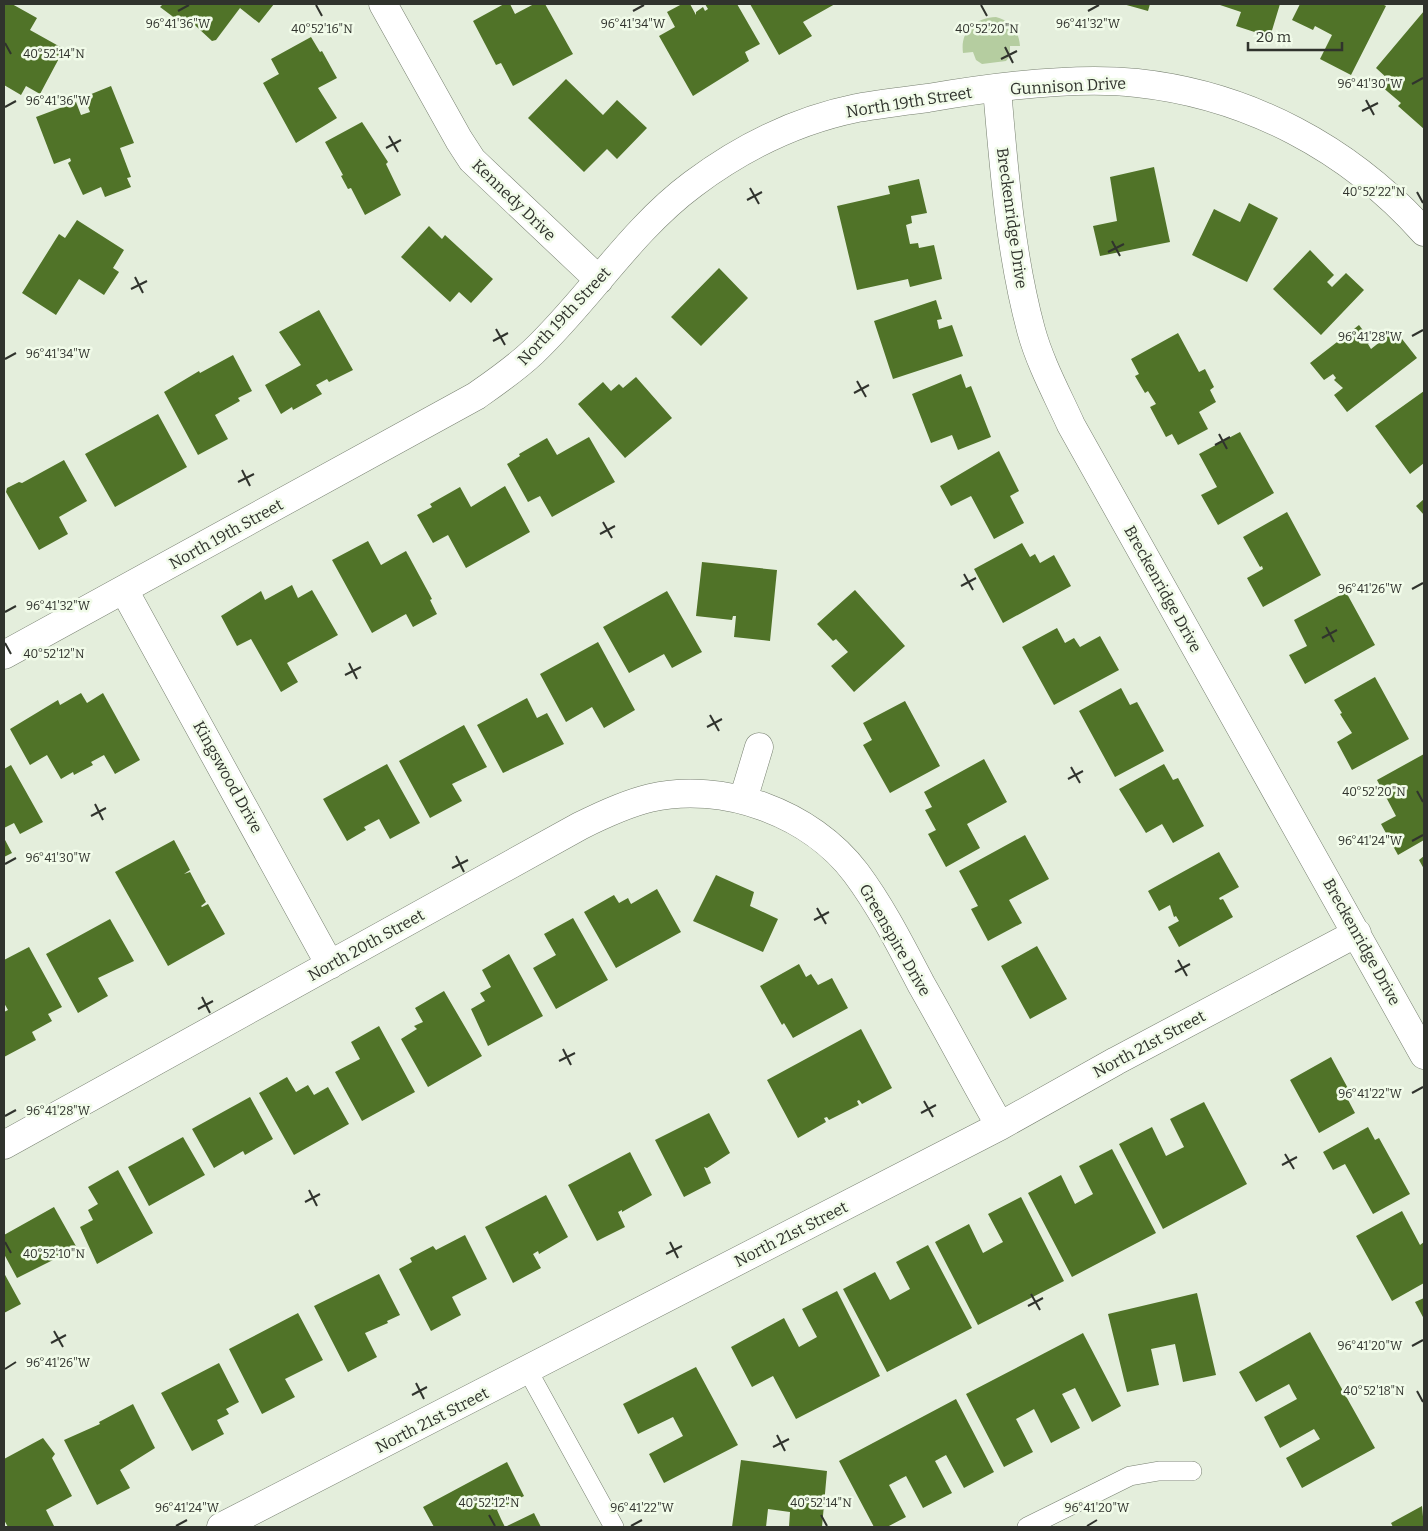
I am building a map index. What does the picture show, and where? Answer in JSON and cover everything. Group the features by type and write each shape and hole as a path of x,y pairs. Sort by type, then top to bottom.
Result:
{"street":[{"name":"Kennedy Drive","path":"383,4 472,160 599,280"},
{"name":"Gunnison Drive","path":"997,89 1044,84 1135,83 1206,96 1249,110 1293,129 1349,163 1371,179 1405,210 1424,232"},
{"name":"North 19th Street","path":"4,655 476,396 511,371 534,351 672,200 716,168 775,135 858,108 997,89"},
{"name":"Breckenridge Drive","path":"997,89 1016,254 1027,313 1042,361 1071,425 1424,1055"},
{"name":"Kingswood Drive","path":"124,590 330,965"},
{"path":"743,800 759,746"},
{"name":"North 20th Street","path":"4,1145 580,826 632,803 673,795 712,795 743,800"},
{"name":"Greenspire Drive","path":"743,800 773,811 812,832 855,872 881,910 1000,1126"},
{"name":"North 21st Street","path":"221,1527 528,1371 1000,1126 1116,1061 1357,933"}],"lane":[{"path":"528,1371 614,1527"},
{"path":"1027,1527 1130,1476 1159,1471 1192,1471"}],"green space":[{"path":"996,17 1006,21 1013,27 1018,35 1020,46 1010,46 1010,56 1006,61 982,64 976,60 973,52 963,53 964,38 970,27 976,23"}],"building":[{"path":"4,4 12,4 37,18 30,30 64,49 40,94 26,86 21,95 4,85"},
{"path":"163,4 274,4 259,23 240,8 216,40 212,41 185,16 180,22 160,7"},
{"path":"504,4 510,4 515,14 534,4 545,4 573,54 513,86 501,63 496,65 473,21"},
{"path":"682,4 690,4 696,15 696,12 703,7 705,11 708,9 705,4 737,4 760,44 745,52 749,61 693,96 659,36 675,27 667,12"},
{"path":"750,4 835,4 803,22 812,36 779,55"},
{"path":"1123,4 1150,4 1148,11"},
{"path":"1217,4 1280,4 1270,37 1236,26 1241,12"},
{"path":"1300,4 1382,4 1386,6 1351,75 1320,59 1332,35 1315,26 1313,30 1292,20"},
{"path":"1424,11 1424,129 1398,106 1401,103 1381,86 1388,79 1376,68"},
{"path":"311,37 320,52 322,51 337,78 318,88 337,118 296,143 263,83 279,74 271,59"},
{"path":"566,79 603,115 617,100 647,128 617,159 607,149 584,172 528,118"},
{"path":"111,86 134,143 120,148 131,177 127,178 131,187 105,197 101,187 83,195 68,163 71,161 70,158 54,164 36,117 76,102 81,115 90,112 84,97"},
{"path":"362,122 388,162 386,164 401,195 365,215 351,188 348,189 341,176 343,175 325,142"},
{"path":"1154,167 1170,242 1100,256 1093,226 1117,221 1110,177"},
{"path":"919,179 927,213 911,216 912,223 906,225 910,244 918,243 919,248 934,245 942,279 910,287 908,279 857,290 837,206 890,194 888,186"},
{"path":"1249,203 1278,218 1247,282 1192,255 1214,209 1240,222"},
{"path":"77,220 124,250 113,268 119,272 104,295 79,279 56,315 22,293 59,234 65,238"},
{"path":"429,226 442,239 445,235 493,279 471,303 459,292 450,302 401,257"},
{"path":"1310,250 1334,275 1327,282 1332,287 1346,273 1364,290 1321,335 1273,289"},
{"path":"719,268 748,298 701,346 671,317"},
{"path":"936,300 942,319 937,320 939,329 952,325 963,356 893,379 874,321"},
{"path":"319,310 353,370 329,382 327,379 316,385 322,394 293,410 292,407 281,414 265,385 301,365 279,332"},
{"path":"1359,325 1371,341 1368,344 1371,349 1395,330 1417,358 1347,412 1334,395 1343,388 1334,380 1336,378 1333,374 1324,380 1310,363"},
{"path":"1178,333 1199,372 1205,369 1214,387 1210,390 1216,402 1199,412 1208,429 1178,445 1172,434 1166,437 1150,407 1156,404 1148,391 1145,393 1135,376 1139,374 1131,359"},
{"path":"233,355 252,391 238,398 240,401 215,415 228,439 198,455 164,392 199,371 200,373"},
{"path":"961,374 966,388 971,386 991,437 958,450 952,435 931,443 912,394"},
{"path":"636,377 672,418 625,458 578,404 603,382 611,391 619,384 623,388"},
{"path":"1424,391 1424,463 1410,474 1375,426"},
{"path":"158,414 187,467 115,507 85,454"},
{"path":"1240,432 1274,493 1218,525 1201,495 1217,487 1199,454"},
{"path":"589,437 615,482 552,517 540,496 528,502 507,464 520,456 519,454 547,438 557,455"},
{"path":"999,451 1019,491 1010,496 1024,523 994,539 971,496 951,506 940,486"},
{"path":"64,460 87,501 59,517 68,534 39,550 6,492 7,488 19,482 22,483"},
{"path":"505,486 530,532 466,568 448,535 433,543 417,515 432,507 430,504 460,487 471,507"},
{"path":"1424,499 1424,515 1416,506"},
{"path":"1287,512 1321,575 1263,607 1247,578 1263,569 1243,537"},
{"path":"368,541 381,565 406,551 432,599 430,600 437,614 413,627 406,614 372,633 332,560"},
{"path":"1022,543 1030,557 1035,554 1040,563 1054,555 1071,586 1003,623 974,569"},
{"path":"702,562 777,570 770,641 734,637 736,616 733,616 732,620 696,616"},
{"path":"292,585 298,598 312,590 338,635 287,663 298,682 281,692 251,639 237,646 221,616 261,591 265,600"},
{"path":"855,590 905,646 854,692 831,666 848,652 836,639 833,641 817,624"},
{"path":"667,591 702,652 672,668 664,654 629,673 603,627"},
{"path":"1346,592 1375,645 1305,684 1289,655 1307,646 1294,620"},
{"path":"1057,628 1065,643 1074,638 1080,647 1100,636 1119,670 1054,705 1022,647"},
{"path":"598,642 635,710 604,728 592,707 566,722 540,674"},
{"path":"1375,677 1409,739 1352,770 1337,742 1352,733 1334,700"},
{"path":"1121,688 1130,705 1137,702 1164,751 1115,777 1079,711"},
{"path":"81,693 87,703 103,693 140,760 115,774 104,755 91,762 93,765 74,775 73,772 61,779 47,755 30,765 10,729 58,700 60,705"},
{"path":"527,698 537,718 547,713 564,744 503,773 477,725"},
{"path":"905,701 940,766 890,793 863,745 872,740 863,723"},
{"path":"464,725 487,767 452,784 462,801 430,818 399,761"},
{"path":"1424,754 1424,840 1398,855 1381,824 1396,816 1377,780"},
{"path":"984,759 1007,802 967,824 980,848 946,867 928,834 936,830 925,810 932,807 924,792"},
{"path":"387,764 420,823 390,839 379,819 364,827 366,830 347,841 323,799"},
{"path":"1164,764 1173,780 1178,778 1204,826 1173,843 1162,824 1146,833 1119,789"},
{"path":"11,765 43,822 20,834 14,823 4,828 4,769"},
{"path":"1025,835 1049,879 1009,900 1022,923 988,941 971,909 978,906 959,871"},
{"path":"4,838 12,853 4,857"},
{"path":"174,840 190,870 184,874 190,872 206,902 201,906 208,904 225,934 168,966 115,872"},
{"path":"1219,852 1239,887 1219,898 1220,900 1223,899 1233,917 1179,947 1168,927 1179,921 1176,916 1174,917 1170,905 1159,911 1148,891"},
{"path":"1424,856 1424,869 1419,860"},
{"path":"716,875 754,892 750,906 778,919 763,952 693,921"},
{"path":"657,889 681,932 616,968 584,912 614,895 619,903 628,898 631,904"},
{"path":"573,918 608,980 556,1009 533,968 556,955 544,934"},
{"path":"110,919 134,961 98,978 108,996 78,1013 46,954"},
{"path":"1037,946 1067,999 1030,1019 1001,966"},
{"path":"29,947 62,1007 48,1014 52,1021 32,1032 36,1040 4,1057 4,1012 8,1010 4,1003 4,960"},
{"path":"509,954 543,1016 488,1046 471,1009 485,1001 480,993 491,987 482,970"},
{"path":"799,964 806,977 811,974 818,985 832,978 848,1008 793,1038 784,1023 782,1025 760,986"},
{"path":"444,991 482,1056 428,1087 401,1039 417,1029 414,1026 423,1022 415,1008"},
{"path":"379,1026 415,1092 362,1121 335,1072 360,1059 351,1042"},
{"path":"861,1029 892,1088 862,1104 859,1100 857,1101 859,1105 829,1120 827,1117 824,1118 826,1122 798,1138 767,1080"},
{"path":"1331,1057 1351,1094 1346,1096 1355,1113 1319,1133 1290,1080"},
{"path":"287,1077 296,1092 308,1085 314,1095 328,1087 349,1124 294,1155 259,1093"},
{"path":"250,1097 273,1139 245,1155 243,1151 214,1168 192,1129"},
{"path":"1204,1102 1247,1184 1163,1229 1119,1144 1152,1127 1166,1156 1184,1147 1170,1119"},
{"path":"709,1113 730,1153 707,1168 704,1167 711,1183 684,1197 655,1140"},
{"path":"1368,1127 1375,1140 1379,1138 1410,1194 1373,1214 1345,1164 1333,1170 1323,1152"},
{"path":"183,1137 205,1175 149,1206 128,1167"},
{"path":"1112,1149 1156,1233 1072,1277 1028,1193 1061,1175 1075,1204 1093,1194 1079,1166"},
{"path":"630,1152 652,1195 622,1212 622,1210 618,1212 625,1227 597,1241 568,1185"},
{"path":"118,1170 153,1233 97,1264 80,1227 93,1220 88,1210 98,1204 88,1187"},
{"path":"546,1195 568,1237 539,1254 538,1251 533,1254 541,1268 513,1283 485,1227"},
{"path":"1021,1197 1064,1281 978,1325 935,1242 969,1224 983,1253 1003,1242 988,1214"},
{"path":"54,1207 77,1248 17,1278 4,1254 4,1235"},
{"path":"1402,1211 1420,1245 1424,1242 1424,1283 1392,1301 1356,1236"},
{"path":"465,1235 487,1279 452,1297 461,1315 431,1331 399,1269 412,1262 410,1258 433,1246 436,1250"},
{"path":"928,1245 972,1328 887,1372 843,1289 875,1272 890,1300 910,1289 896,1262"},
{"path":"4,1273 21,1304 4,1313"},
{"path":"379,1274 400,1315 387,1321 388,1323 365,1333 377,1357 348,1372 314,1306"},
{"path":"837,1291 880,1376 796,1419 773,1376 752,1387 731,1347 784,1318 799,1347 817,1337 802,1309"},
{"path":"1197,1293 1216,1375 1183,1382 1175,1344 1151,1349 1159,1385 1127,1392 1108,1314"},
{"path":"1424,1298 1424,1319 1415,1302"},
{"path":"298,1313 323,1360 285,1379 295,1397 262,1414 229,1349"},
{"path":"1310,1332 1375,1448 1302,1488 1286,1458 1320,1439 1314,1429 1280,1448 1264,1417 1297,1399 1289,1384 1256,1402 1239,1372"},
{"path":"1083,1333 1121,1406 1092,1422 1075,1388 1062,1394 1080,1428 1051,1443 1034,1409 1016,1419 1033,1452 1004,1467 966,1394"},
{"path":"219,1363 239,1402 226,1409 229,1414 217,1420 224,1434 192,1451 161,1393"},
{"path":"696,1367 738,1445 664,1483 649,1454 683,1436 673,1417 638,1434 623,1404"},
{"path":"956,1399 994,1472 964,1488 946,1455 935,1461 952,1493 923,1508 906,1476 889,1485 906,1517 887,1527 874,1527 839,1461"},
{"path":"133,1404 155,1448 120,1470 130,1488 97,1505 64,1440 100,1424 99,1422"},
{"path":"43,1438 55,1454 52,1458 72,1496 46,1510 53,1527 8,1527 4,1520 4,1459"},
{"path":"741,1460 827,1471 822,1527 789,1527 790,1512 768,1509 766,1527 732,1527"},
{"path":"507,1462 524,1496 497,1510 505,1527 434,1527 423,1507"},
{"path":"1422,1506 1424,1527 1393,1527 1391,1523"},
{"path":"534,1513 541,1527 505,1527"}]}
